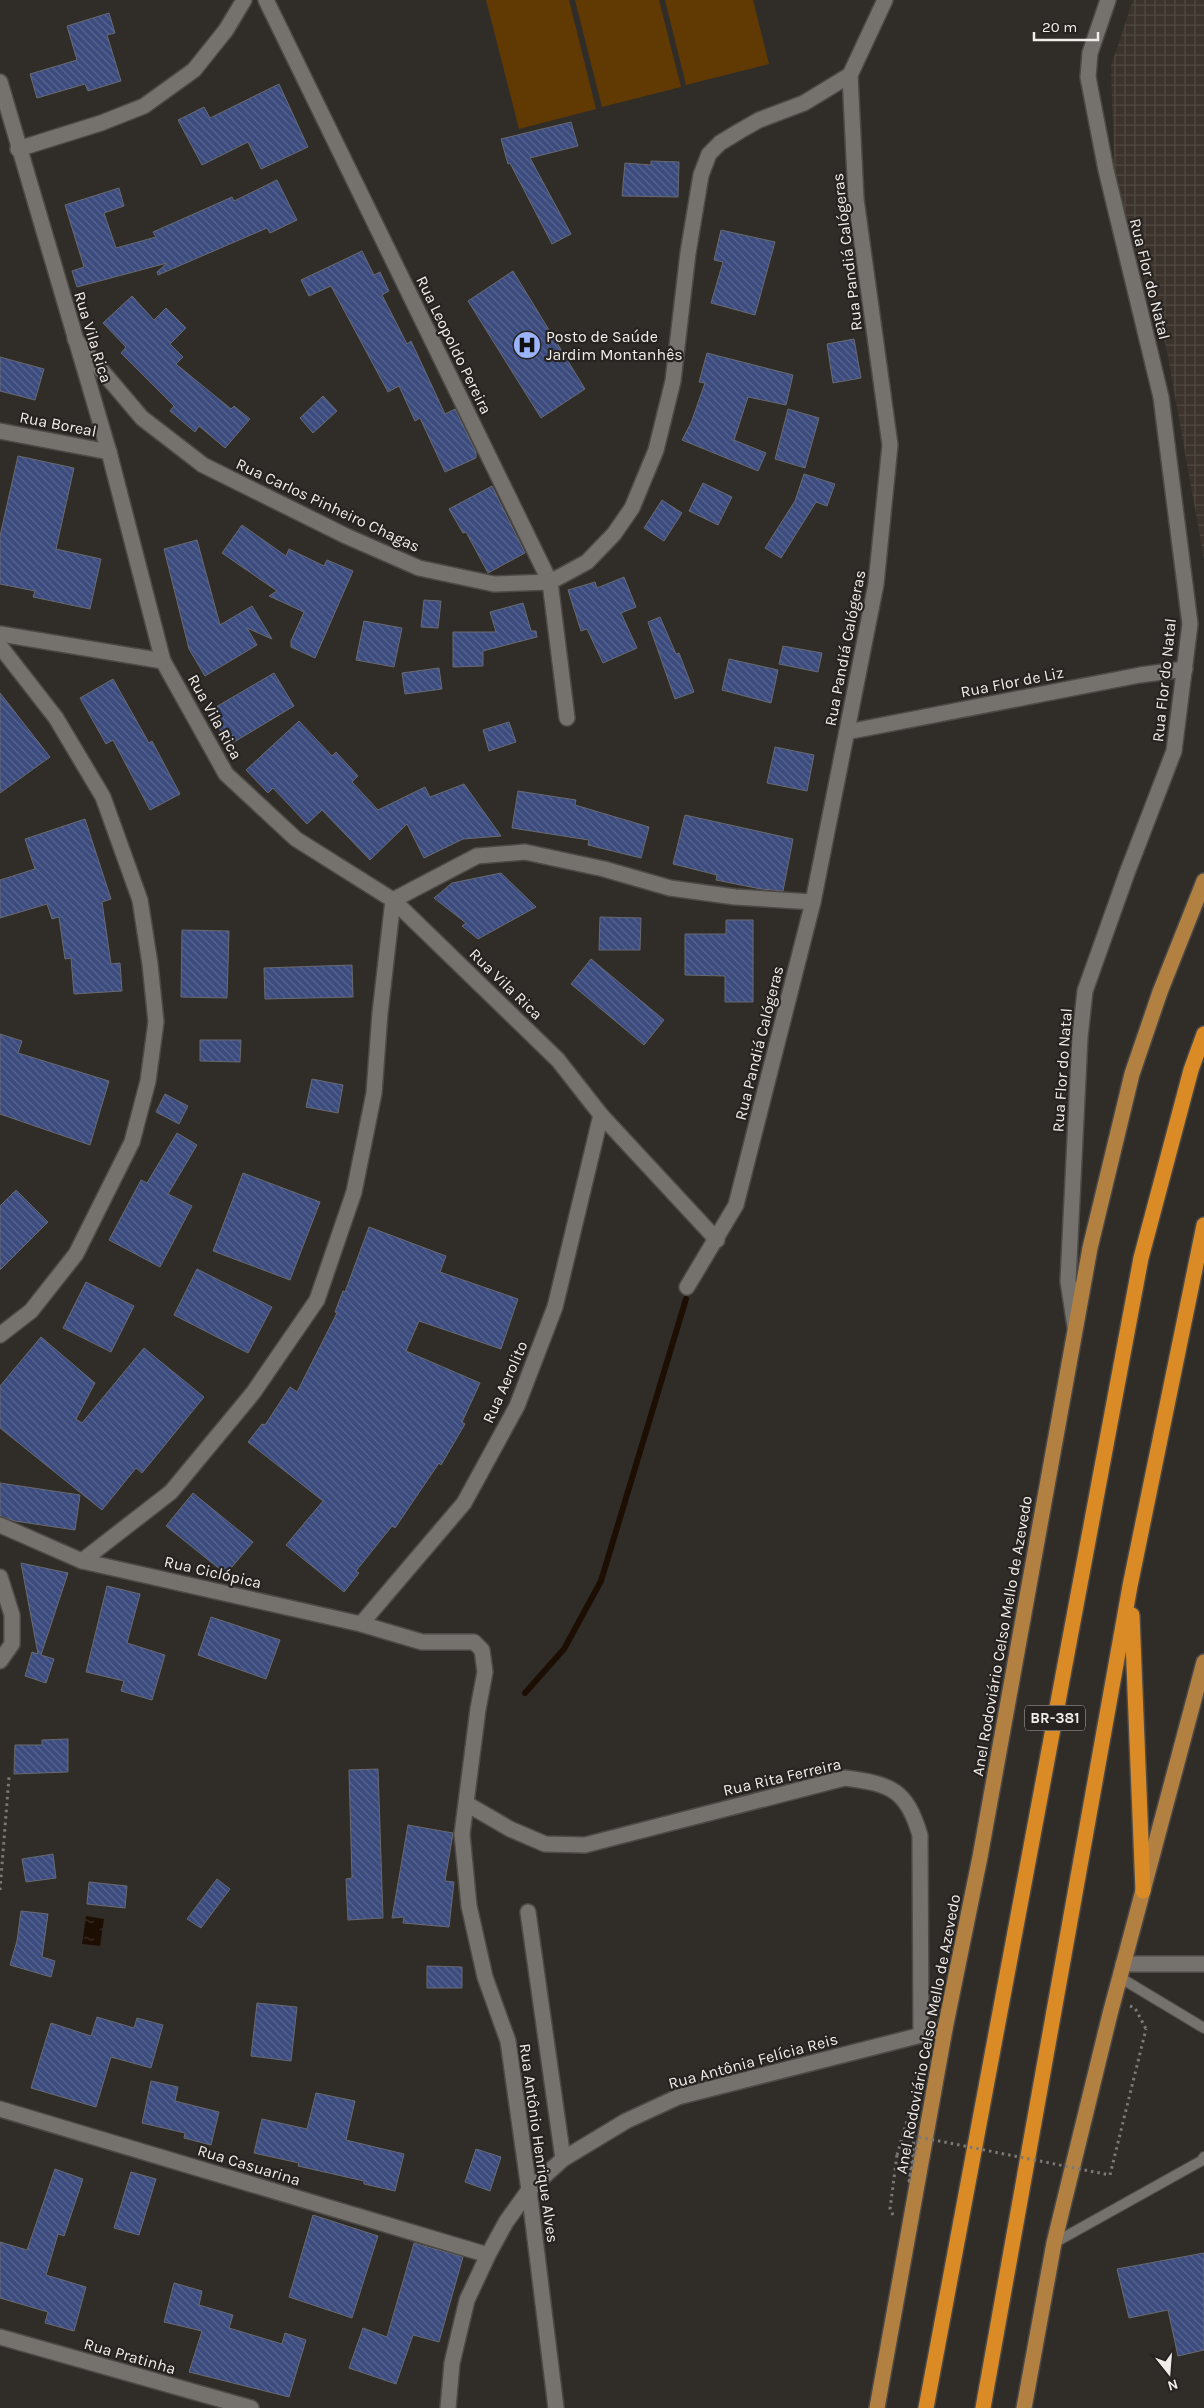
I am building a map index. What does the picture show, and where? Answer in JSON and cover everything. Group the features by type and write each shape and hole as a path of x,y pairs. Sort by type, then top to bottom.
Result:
{"highway":[{"name":"BR-381","path":"926,2408 1141,1258 1191,1070 1204,1034"},
{"name":"BR-381","path":"983,2408 1130,1586 1204,1225"},
{"path":"1130,1586 1143,1891"}],"main road":[{"name":"Anel Rodoviário Celso Mello de Azevedo","path":"877,2408 945,2029 980,1857 1094,1230 1132,1074 1160,992 1204,881"},
{"path":"1024,2408 1054,2242 1114,1998 1204,1662"}],"street":[{"path":"18,149 101,123 144,106 194,70 226,30 244,0"},
{"name":"Rua Leopoldo Pereira","path":"266,0 550,582 567,718"},
{"name":"Rua Pandiá Calógeras","path":"687,1287 717,1240 736,1205 813,902 876,584 890,446 856,199 850,75 885,0"},
{"name":"Rua Flor do Natal","path":"1075,1331 1068,1281 1080,1037 1085,991 1127,873 1174,751 1190,624 1161,397 1106,170 1088,78 1090,53 1108,0"},
{"name":"Rua Carlos Pinheiro Chagas","path":"75,339 142,418 204,465 346,536 419,568 494,584 550,582 587,562 614,534 632,508 656,450 673,381 688,253 700,185 709,154 720,144 759,120 804,102 850,75"},
{"name":"Rua Vila Rica","path":"0,82 18,149 109,452 163,661 226,774 296,839 393,900 558,1060 601,1115 717,1240"},
{"name":"Rua Boreal","path":"0,431 109,452"},
{"path":"0,634 163,661"},
{"path":"0,646 56,718 103,797 140,900 150,964 156,1022 148,1080 132,1142 76,1254 31,1311 0,1335"},
{"name":"Rua Flor de Liz","path":"847,732 1140,675 1185,669"},
{"path":"82,1561 171,1492 254,1393 317,1300 354,1192 374,1093 380,1013 393,900 477,856 525,852 604,869 670,888 735,897 813,902"},
{"name":"Rua Aerolito","path":"360,1624 464,1503 517,1406 555,1306 601,1115"},
{"name":"Rua Ciclópica","path":"0,1526 82,1561 360,1624 422,1642 474,1642 482,1650 486,1672 478,1709"},
{"path":"0,1577 12,1615 12,1644 0,1661"},
{"name":"Rua Antônio Henrique Alves","path":"478,1709 468,1804 462,1834 469,1906 484,1977 508,2041 556,2408"},
{"name":"Rua Rita Ferreira","path":"468,1804 510,1830 545,1844 584,1844 845,1778 876,1782 900,1794 914,1814 920,1835 921,2035"},
{"name":"Rua Antônio Henrique Alves","path":"528,1912 563,2159"},
{"path":"1121,1971 1204,1964"},
{"name":"Rua Antônia Felícia Reis","path":"448,2408 452,2363 467,2300 506,2222 529,2190 563,2159 626,2120 678,2097 945,2029"},
{"name":"Rua Casuarina","path":"0,2108 488,2255"},
{"name":"Rua Pratinha","path":"0,2337 251,2408"}],"lane":[{"path":"1121,1971 1204,2028"},
{"path":"1054,2242 1204,2157"}],"path":[{"path":"0,1890 9,1777"},
{"path":"897,2155 924,2066 909,2181 920,2136 1110,2176 1146,2029 1135,2008 1114,1998"}],"shaded area":[{"path":"486,0 569,0 596,109 519,129"},
{"path":"575,0 659,0 681,87 602,107"},
{"path":"665,0 753,0 769,64 686,85"},
{"path":"1133,0 1204,0 1204,559 1166,346 1115,186 1111,66"}],"water":[{"path":"86,1916 104,1919 100,1946 82,1944"}],"building":[{"path":"109,13 115,33 107,35 121,81 88,91 85,84 37,98 30,74 77,60 67,26"},
{"path":"279,84 308,147 261,169 248,142 202,165 178,120 204,107 210,118"},
{"path":"571,122 578,146 530,158 571,234 552,244 510,163 508,164 501,139"},
{"path":"651,161 679,162 678,197 622,196 625,163 651,165"},
{"path":"277,180 297,220 270,233 267,228 158,275 157,272 167,263 77,287 72,271 84,267 65,205 119,188 124,206 104,213 116,248 156,237 153,232 232,197 234,201"},
{"path":"721,230 775,242 755,315 711,303 723,262 714,260"},
{"path":"362,251 374,275 380,272 389,291 382,295 407,344 411,341 445,414 455,409 476,452 476,458 445,472 420,418 415,421 399,386 388,392 331,286 309,296 301,280"},
{"name":"Posto de Saúde Jardim Montanhês","path":"513,271 585,389 541,418 468,301"},
{"path":"132,296 154,320 166,308 186,328 170,344 183,357 176,364 231,409 234,406 250,419 225,448 199,426 195,432 170,411 174,406 121,353 126,347 103,323"},
{"path":"854,339 861,378 833,383 827,344"},
{"path":"707,353 793,375 786,405 748,397 734,440 766,453 758,471 682,440 691,423 705,383 699,382"},
{"path":"0,357 44,369 35,400 0,391"},
{"path":"323,396 337,411 313,433 300,418"},
{"path":"788,409 819,418 805,468 775,459"},
{"path":"18,456 74,468 56,549 101,559 90,609 33,597 35,591 0,584 0,536"},
{"path":"804,474 835,484 827,506 816,502 781,558 765,548 795,501"},
{"path":"703,483 732,497 718,525 689,511"},
{"path":"492,486 525,553 488,573 466,532 463,533 449,509"},
{"path":"662,500 682,513 664,541 644,528"},
{"path":"242,525 286,556 289,549 324,566 327,560 353,571 315,658 291,647 291,641 304,612 269,596 277,591 222,553"},
{"path":"197,540 220,625 252,606 272,639 247,628 257,645 205,676 189,649 164,549"},
{"path":"624,577 636,607 621,613 637,648 603,663 587,629 581,631 568,590 595,582 597,588"},
{"path":"424,600 441,601 438,628 421,627"},
{"path":"523,603 531,631 536,631 537,637 483,651 483,666 453,667 453,632 496,632 490,612"},
{"path":"660,617 676,654 679,653 694,692 675,699 648,622"},
{"path":"364,621 402,628 394,667 356,660"},
{"path":"783,646 822,653 818,672 779,664"},
{"path":"729,659 778,670 771,703 722,690"},
{"path":"439,668 442,689 405,694 402,673"},
{"path":"274,673 294,706 229,745 209,711"},
{"path":"113,679 149,743 152,741 180,794 150,810 113,740 106,744 80,698"},
{"path":"0,693 50,757 0,793"},
{"path":"299,721 332,756 336,752 358,776 352,782 378,810 425,787 430,797 464,784 501,836 463,839 424,858 407,824 370,860 322,810 307,824 273,788 268,793 246,770"},
{"path":"509,722 516,742 489,751 483,730"},
{"path":"775,747 814,755 807,791 767,783"},
{"path":"518,791 576,800 575,805 649,827 641,858 588,845 589,840 512,828"},
{"path":"685,815 793,839 783,891 761,889 716,880 717,875 673,864"},
{"path":"85,819 111,899 102,902 111,964 120,963 122,991 74,994 71,958 65,959 59,917 52,919 47,904 0,918 0,880 35,869 25,839"},
{"path":"501,873 536,907 478,939 462,926 466,923 434,898 452,883"},
{"path":"600,917 641,918 640,950 599,950"},
{"path":"726,920 753,920 753,1002 725,1002 725,976 685,975 685,934 726,934"},
{"path":"182,930 229,931 227,998 181,997"},
{"path":"591,959 664,1020 644,1045 571,984"},
{"path":"352,965 353,997 265,999 264,968"},
{"path":"0,1034 22,1041 18,1053 109,1081 90,1145 0,1114"},
{"path":"200,1040 241,1040 240,1062 200,1061"},
{"path":"312,1079 343,1085 338,1113 306,1107"},
{"path":"165,1094 188,1106 179,1124 156,1112"},
{"path":"177,1133 197,1145 168,1194 192,1206 160,1267 109,1240 141,1180 147,1183"},
{"path":"243,1173 320,1202 290,1280 213,1251"},
{"path":"16,1190 48,1222 0,1270 0,1206"},
{"path":"369,1227 446,1256 440,1272 518,1299 501,1349 419,1321 406,1351 480,1383 462,1422 465,1424 441,1465 439,1463 395,1528 392,1526 356,1571 359,1573 344,1592 286,1545 323,1501 248,1442 262,1424 265,1425 290,1387 297,1392 337,1313 335,1312 343,1291 345,1292"},
{"path":"197,1269 272,1307 248,1353 174,1315"},
{"path":"86,1282 134,1306 111,1352 63,1328"},
{"path":"41,1337 95,1383 76,1419 82,1423 144,1348 204,1397 142,1473 136,1468 102,1510 0,1428 0,1386"},
{"path":"0,1483 80,1495 75,1530 15,1521 0,1516"},
{"path":"193,1493 253,1542 226,1574 166,1526"},
{"path":"21,1563 68,1573 41,1655 54,1659 46,1683 25,1676 32,1652 38,1654"},
{"path":"107,1586 140,1594 127,1643 165,1655 152,1700 121,1691 124,1681 86,1672"},
{"path":"211,1617 280,1640 266,1679 198,1655"},
{"path":"68,1739 68,1772 14,1774 15,1745 42,1745 42,1740"},
{"path":"378,1769 383,1918 348,1920 346,1879 352,1878 349,1770"},
{"path":"408,1825 453,1833 445,1881 454,1882 449,1927 403,1923 404,1917 392,1918"},
{"path":"53,1854 56,1878 26,1882 22,1859"},
{"path":"217,1879 230,1889 201,1928 187,1919"},
{"path":"89,1882 127,1886 125,1908 87,1904"},
{"path":"21,1911 48,1914 42,1957 55,1961 51,1977 10,1965 17,1941"},
{"path":"427,1966 462,1967 462,1988 427,1988"},
{"path":"257,2003 297,2007 291,2061 251,2056"},
{"path":"97,2017 134,2028 137,2018 163,2025 151,2068 111,2057 96,2107 31,2088 51,2023 91,2036"},
{"path":"151,2081 178,2087 175,2101 219,2112 211,2145 184,2138 185,2133 142,2123"},
{"path":"316,2093 355,2101 346,2140 404,2154 395,2191 364,2184 364,2181 298,2166 299,2163 254,2153 262,2119 307,2129"},
{"path":"476,2149 501,2157 490,2191 465,2182"},
{"path":"55,2169 83,2179 64,2236 58,2234 46,2275 86,2287 74,2331 45,2323 48,2312 0,2298 0,2242 27,2250"},
{"path":"131,2172 156,2179 139,2235 114,2228"},
{"path":"313,2215 378,2236 352,2318 289,2297"},
{"path":"414,2243 463,2257 439,2342 413,2335 396,2384 349,2368 363,2328 387,2337"},
{"path":"1204,2253 1204,2350 1178,2356 1168,2310 1129,2318 1117,2269"},
{"path":"174,2283 202,2291 199,2305 233,2315 229,2328 282,2344 285,2333 306,2340 289,2397 189,2372 202,2331 164,2322"}],"waterway":[{"path":"525,1693 564,1649 601,1581 686,1299"}],"place":[{"name":"Posto de Saúde Jardim Montanhês","path":"527,345"}]}
